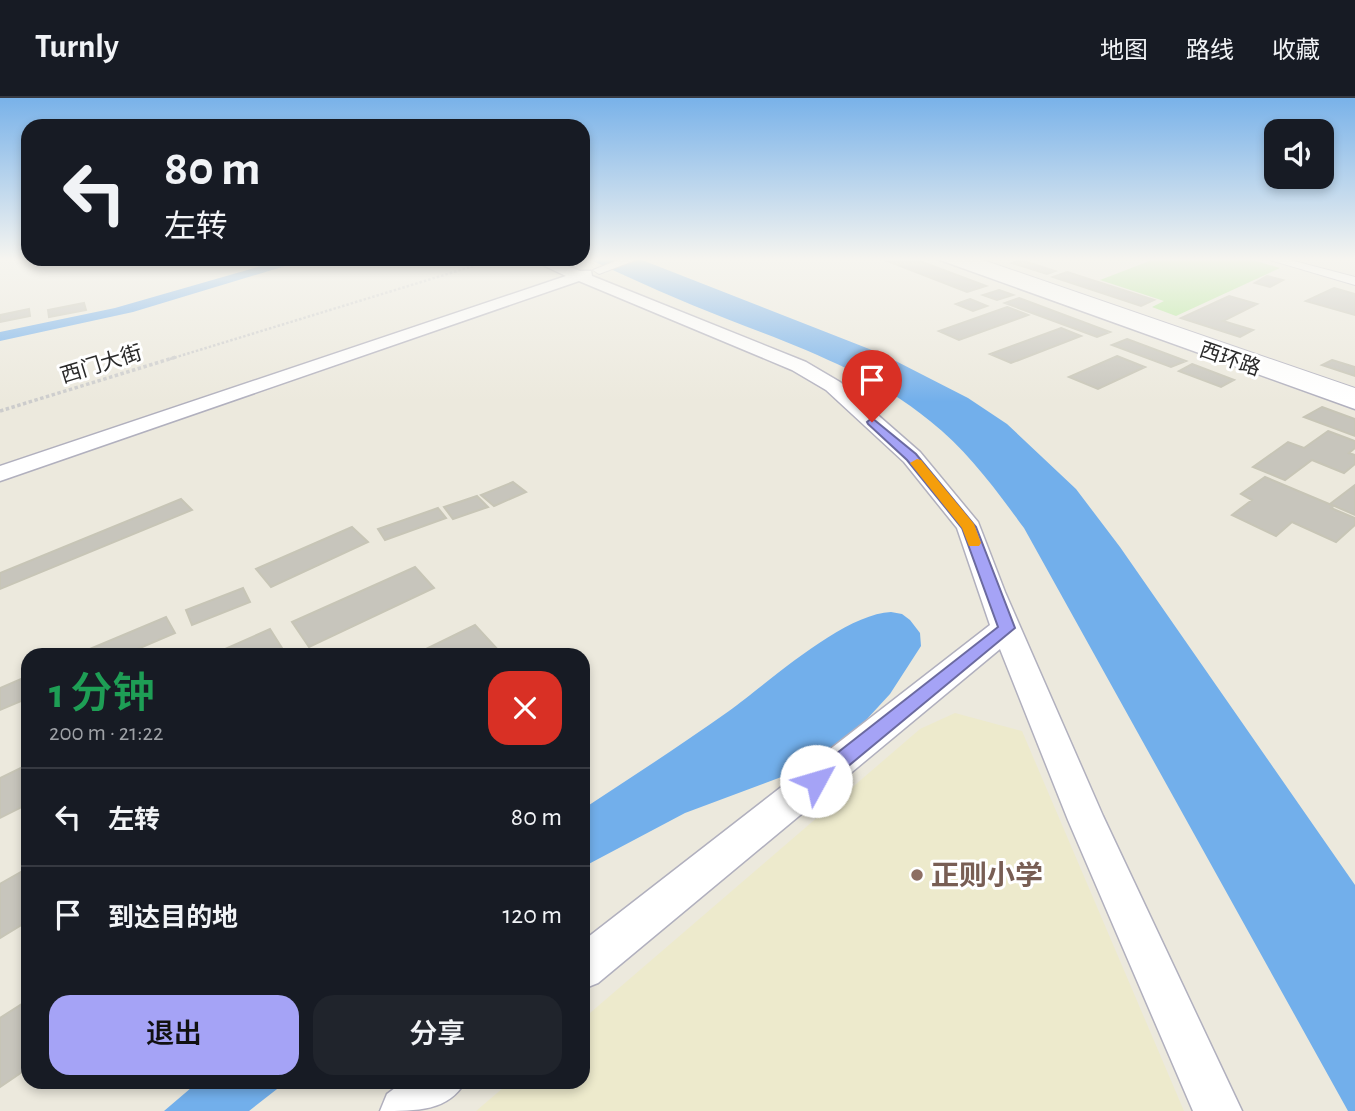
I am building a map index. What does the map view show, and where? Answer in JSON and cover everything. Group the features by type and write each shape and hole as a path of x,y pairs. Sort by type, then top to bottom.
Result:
{"main road":[{"name":"西环路","path":"1103,307 1355,395"}],"street":[{"path":"0,474 489,307"},
{"path":"667,307 799,366 833,386 912,457 969,527 1006,628 1086,820 1217,1111"},
{"name":"西环路","path":"1082,307 1355,403"},
{"path":"590,962 1006,628"},
{"path":"404,1111 432,1089"}],"path":[{"name":"西门大街","path":"0,411 339,307"}],"shaded area":[{"name":"正则小学","path":"955,713 1022,731 1184,1111 476,1111 502,1089 590,1089 590,1013 920,729"}],"green space":[{"path":"1153,307 1195,307 1176,316"}],"water":[{"path":"149,307 0,341 0,332 115,308"},
{"path":"699,307 763,307 882,354 968,398 1007,424 1076,489 1120,547 1355,885 1355,1111 1348,1111 1024,528 969,458 930,421 883,388 807,351"},
{"path":"891,612 902,614 920,633 921,646 890,694 855,732 800,770 685,813 590,863 590,804 711,724 807,651 851,624"},
{"path":"190,1089 277,1089 249,1111 164,1111"}],"building":[{"path":"85,307 86,310 49,317 48,310"},
{"path":"964,307 983,307 973,311"},
{"path":"1006,307 1028,315 959,340 939,331"},
{"path":"1017,307 1044,307 1110,332 1097,337"},
{"path":"1204,307 1250,307 1223,321 1253,330 1240,337 1181,318"},
{"path":"1328,307 1355,307 1355,315"},
{"path":"29,309 30,316 0,322 0,315"},
{"path":"1061,328 1081,336 1011,363 990,354"},
{"path":"1127,339 1186,361 1171,367 1112,345"},
{"path":"1117,356 1145,367 1098,389 1069,377"},
{"path":"1332,360 1355,367 1355,376 1322,365"},
{"path":"1192,364 1234,380 1221,387 1179,371"},
{"path":"1322,407 1355,419 1355,436 1304,417"},
{"path":"1328,431 1355,441 1355,448 1349,453 1355,455 1355,464 1344,473 1312,460 1285,480 1253,467 1288,442 1304,448"},
{"path":"1265,477 1334,506 1331,508 1355,518 1355,525 1336,542 1292,522 1276,536 1232,515 1252,500 1241,494"},
{"path":"513,482 526,492 494,506 481,495"},
{"path":"1355,485 1355,515 1330,504"},
{"path":"477,496 488,507 453,519 444,507"},
{"path":"181,499 192,510 0,589 0,573"},
{"path":"438,508 446,518 385,540 378,529"},
{"path":"352,527 368,542 271,587 256,569"},
{"path":"415,567 434,588 309,647 292,622"},
{"path":"243,588 250,602 192,625 186,610"},
{"path":"166,617 175,633 140,648 92,648"},
{"path":"475,625 496,648 428,648"},
{"path":"270,629 282,648 227,648"},
{"path":"21,679 21,701 0,710 0,688"},
{"path":"21,768 21,808 0,818 0,778"},
{"path":"21,872 21,925 0,938 0,884"},
{"path":"21,1004 21,1073 0,1087 0,1018"}],"slow traffic":[{"path":"917,463 969,527 974,543"}],"place":[{"name":"正则小学","path":"917,875"}],"route":[{"path":"816,781 1006,628 969,527 912,457 872,422"}]}
